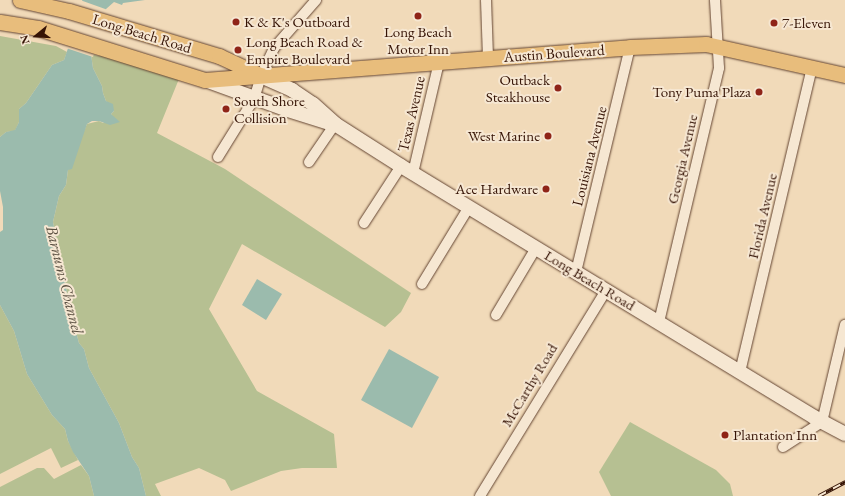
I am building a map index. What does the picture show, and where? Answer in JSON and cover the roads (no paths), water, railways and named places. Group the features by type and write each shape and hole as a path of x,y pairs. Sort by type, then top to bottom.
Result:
{"main road":[{"name":"Long Beach Road","path":"20,0 69,11 219,56 292,90 313,104 335,124 401,166 822,422 845,434"},
{"name":"Long Beach Road","path":"0,22 38,28 205,80 254,99 335,124"},
{"name":"Austin Boulevard","path":"261,76 630,47 706,44 845,75"},
{"name":"Long Beach Road","path":"205,80 261,76"}],"street":[{"path":"218,158 254,99 261,76 274,48 316,0"},
{"path":"486,0 488,58"},
{"name":"Georgia Avenue","path":"659,322 719,68 715,0"},
{"name":"Louisiana Avenue","path":"576,272 630,47"},
{"name":"Texas Avenue","path":"414,173 439,62"},
{"name":"Florida Avenue","path":"740,372 812,67"},
{"path":"309,162 335,124"},
{"path":"364,223 401,166"},
{"path":"422,284 469,207"},
{"path":"496,315 536,248"},
{"name":"McCarthy Road","path":"480,496 606,290"},
{"path":"783,447 822,422 845,325"}],"water":[{"name":"Barnums Channel","path":"82,0 145,0 123,3 122,5 114,2 106,9 91,54 93,68 102,86 106,101 113,104 114,111 111,114 120,122 110,125 99,121 92,121 87,124 72,169 68,170 66,185 59,196 53,222 68,297 69,312 76,321 74,324 79,343 84,349 89,368 119,423 132,457 139,468 146,496 94,496 89,476 73,452 65,429 52,415 27,374 14,331 0,305 0,232 3,230 3,207 0,191 0,137 6,132 15,130 19,122 19,109 26,103 52,65 64,60 83,4"},
{"path":"257,279 282,294 266,320 242,305"},
{"path":"389,349 439,377 412,428 361,400"}],"railway":[{"path":"819,496 845,482"}],"place":[{"name":"Long Beach Motor Inn","path":"418,16"},
{"name":"K & K's Outboard","path":"236,22"},
{"name":"7-Eleven","path":"774,23"},
{"name":"Long Beach Road & Empire Boulevard","path":"238,50"},
{"name":"Outback Steakhouse","path":"558,88"},
{"name":"Tony Puma Plaza","path":"759,92"},
{"name":"South Shore Collision","path":"226,109"},
{"name":"West Marine","path":"548,136"},
{"name":"Ace Hardware","path":"546,189"},
{"name":"Plantation Inn","path":"725,435"}]}
